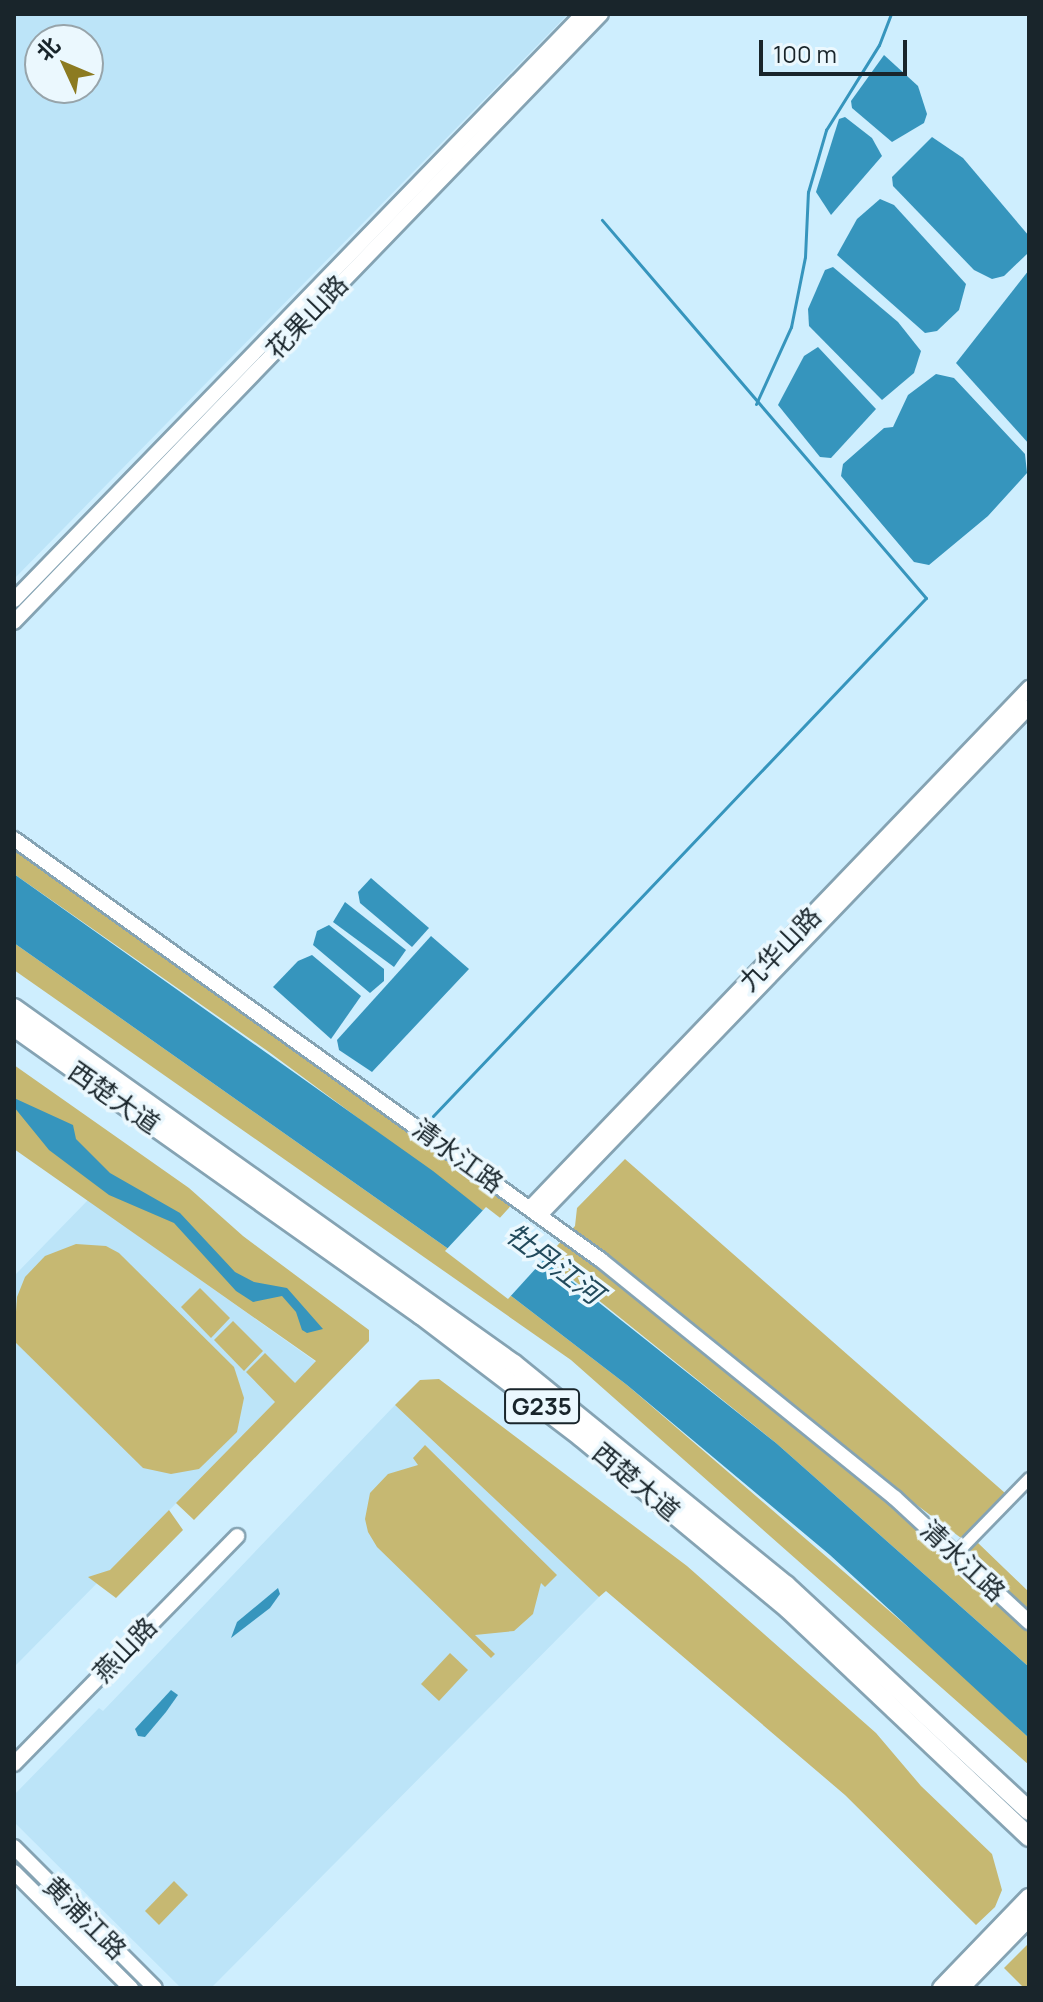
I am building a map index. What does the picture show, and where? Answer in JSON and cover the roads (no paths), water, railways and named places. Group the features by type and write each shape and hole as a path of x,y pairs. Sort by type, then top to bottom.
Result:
{"highway":[{"name":"西楚大道","path":"14,1008 514,1364 786,1585 1029,1811"},
{"name":"西楚大道","path":"14,1027 418,1313 581,1437 788,1609 1029,1837"}],"main road":[{"path":"941,1988 1029,1897"},
{"path":"961,1988 1029,1918"}],"street":[{"name":"花果山路","path":"14,600 583,14"},
{"name":"花果山路","path":"14,622 601,14"},
{"name":"九华山路","path":"535,1212 1029,688"},
{"name":"九华山路","path":"535,1212 1029,707"},
{"name":"清水江路","path":"14,839 535,1212 728,1358 1029,1622"},
{"path":"955,1554 1029,1478"},
{"name":"燕山路","path":"14,1764 237,1536"},
{"name":"黄浦江路","path":"14,1847 155,1988"},
{"name":"黄浦江路","path":"14,1872 131,1988"}],"water":[{"path":"884,55 918,86 927,114 924,123 892,142 852,108 851,101"},
{"path":"845,117 872,138 882,156 831,215 816,192 839,119"},
{"path":"932,137 963,158 1029,236 1027,254 1004,276 992,279 974,270 893,186 892,177"},
{"path":"880,199 894,205 966,284 959,310 937,331 925,333 837,255 857,219"},
{"path":"833,267 898,322 921,351 914,373 882,400 809,326 808,309 825,270"},
{"path":"1029,270 1029,444 956,363"},
{"path":"818,347 876,409 831,458 820,457 778,405 804,356"},
{"path":"936,374 954,378 1025,454 1027,473 988,516 929,565 914,562 841,476 843,464 884,428 893,427 908,395"},
{"path":"14,874 433,1171 776,1443 1029,1667 1029,1738 830,1555 627,1385 467,1262 14,943"},
{"path":"371,878 429,928 412,947 360,903 358,892"},
{"path":"345,902 406,950 394,967 333,922"},
{"path":"329,925 384,969 384,981 370,993 313,945 317,931"},
{"path":"431,936 469,969 372,1072 339,1050 337,1040"},
{"path":"312,955 361,996 331,1039 273,987 298,961"},
{"path":"14,1098 73,1125 76,1139 110,1173 180,1213 235,1272 254,1282 287,1288 323,1329 307,1333 302,1330 296,1312 282,1296 253,1302 236,1291 174,1223 109,1195 49,1150 14,1107"},
{"path":"278,1588 280,1594 270,1608 231,1638 237,1622"},
{"path":"171,1690 178,1695 166,1712 145,1737 138,1736 135,1729"}],"waterway":[{"path":"756,404 791,327 805,257 808,192 826,130 879,45 891,14"},
{"path":"433,1116 926,598 602,220"}],"water label":[{"name":"牡丹江河","path":"555,1263"}]}
